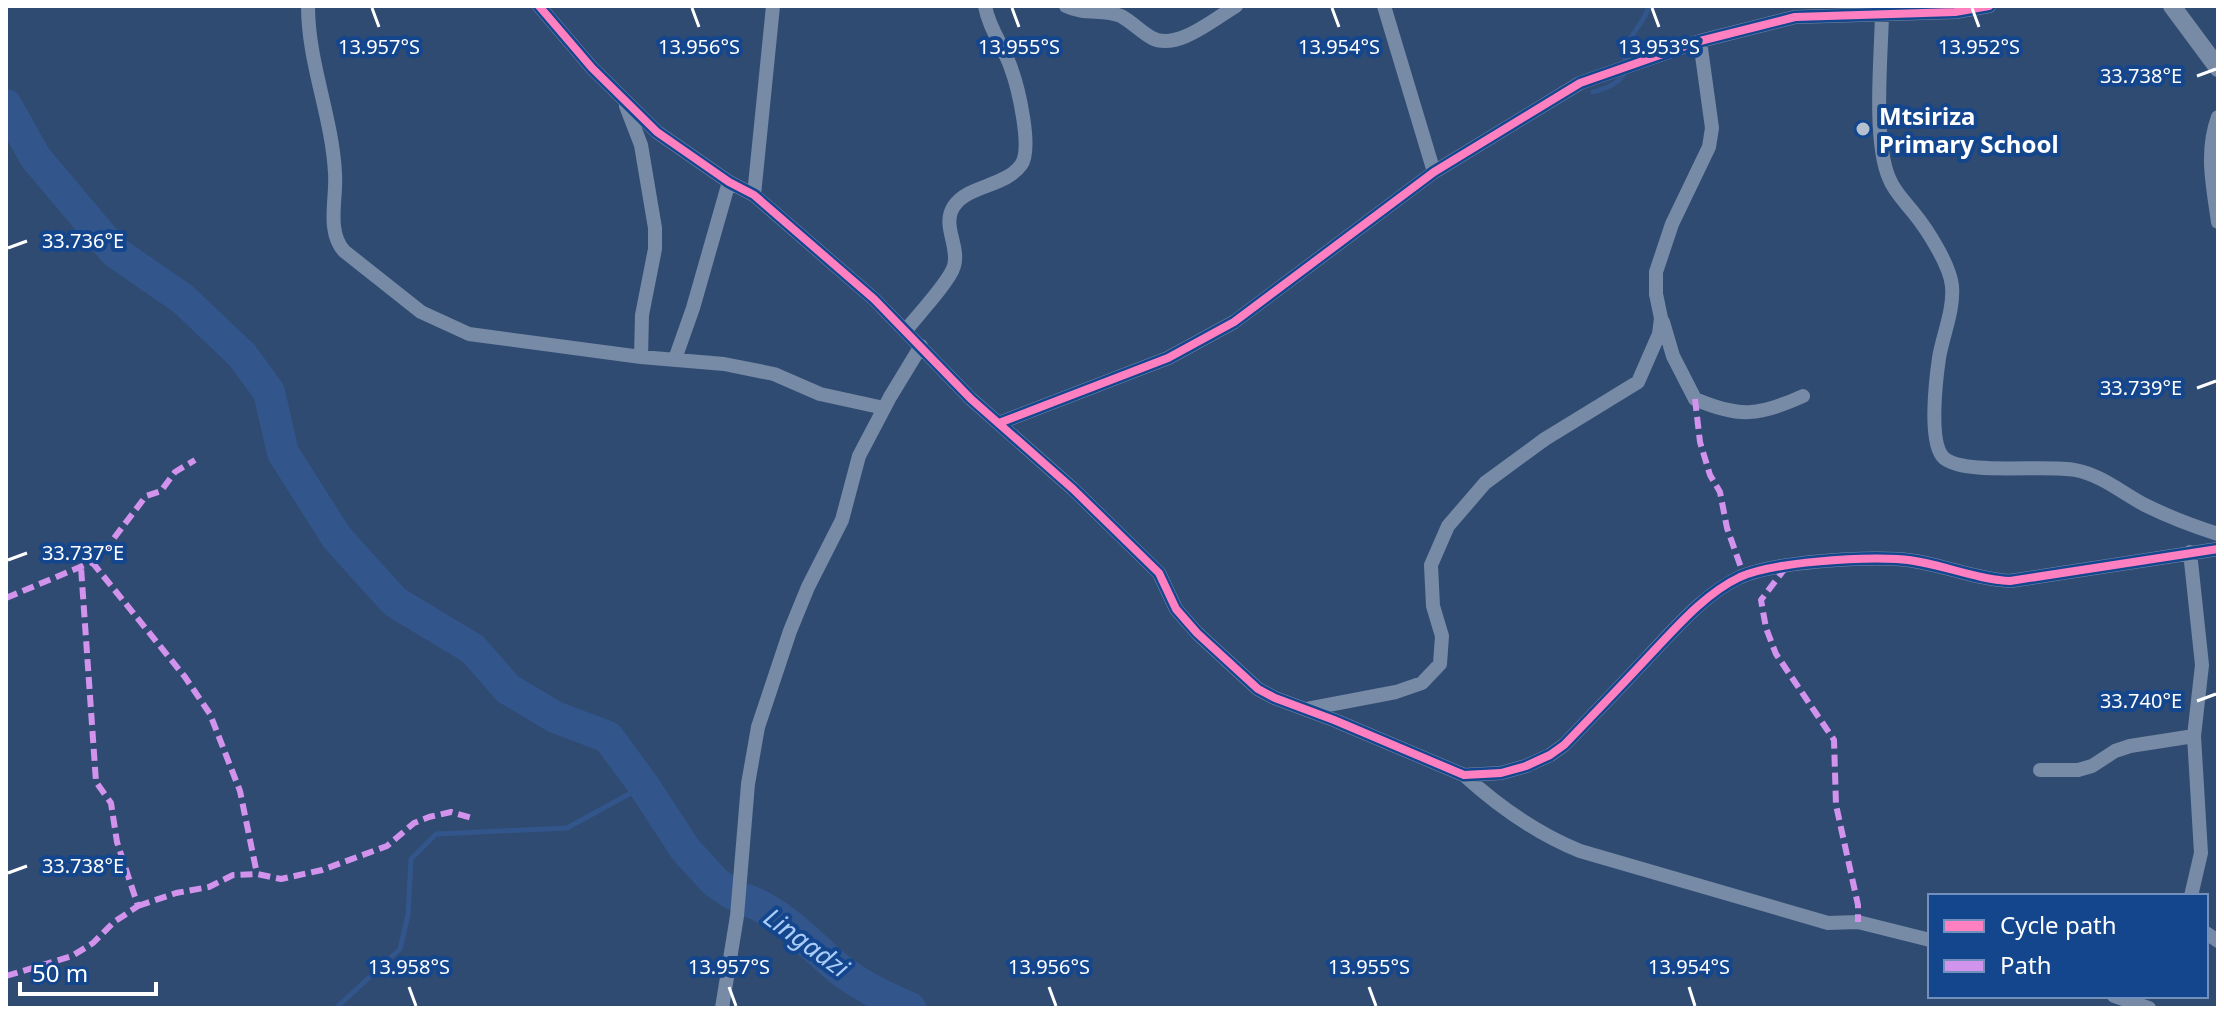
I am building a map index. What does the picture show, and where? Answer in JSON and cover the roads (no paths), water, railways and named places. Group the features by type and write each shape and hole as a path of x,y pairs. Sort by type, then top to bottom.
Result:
{"street":[{"path":"308,6 309,41 333,144 336,241 344,251 421,312 460,332 641,357 710,362 774,374 820,394 884,408"},
{"path":"539,6 592,68 657,132 729,182 754,195 831,259 906,330 971,399 1073,489 1159,573 1176,609 1197,633 1258,689 1464,775 1493,801 1550,839 1580,851 1828,923 1858,922 1928,940"},
{"path":"754,195 773,6"},
{"path":"906,330 954,269 949,216 954,205 965,196 1011,174 1024,160 1026,149 1016,86 985,6"},
{"path":"1066,6 1092,13 1110,9 1164,43 1177,42 1236,6"},
{"path":"1384,6 1434,172"},
{"path":"999,423 1154,364 1213,335 1258,306 1434,172 1580,83 1700,41 1795,17 1955,12 1989,6"},
{"path":"2172,6 2218,68"},
{"path":"1882,15 1880,119 1887,175 1897,194 1925,229 1948,270 1952,285 1952,303 1937,377 1935,434 1941,455 1956,464 2002,469 2074,470 2095,475 2143,504 2184,523 2218,534"},
{"path":"1700,41 1712,128 1709,147 1672,224 1656,272 1661,318 1673,356 1695,399 1715,408 1754,413 1774,409 1803,396"},
{"path":"625,101 641,145 655,228 655,249 642,315 641,357"},
{"path":"2218,117 2210,139 2209,162 2218,222"},
{"path":"675,359 729,182"},
{"path":"1303,709 1396,692 1422,683 1440,664 1442,636 1433,606 1431,565 1448,526 1485,483 1545,439 1638,382 1659,334 1661,318"},
{"path":"722,1008 737,916 748,784 758,727 790,631 842,520 859,456 921,346"},
{"path":"1464,775 1501,773 1550,755 1564,745 1695,609 1731,582 1762,570 1858,559 1899,559 1926,562 1992,580 2010,581 2218,549"},
{"path":"2190,552 2202,665 2194,736 2201,853 2191,894"},
{"path":"2040,770 2078,770 2130,746 2194,736"},
{"path":"2120,998 2149,1008"}],"waterway":[{"path":"1593,92 1614,84 1626,72 1628,66 1622,51 1649,6"},
{"path":"6,105 35,157 115,252 183,299 242,355 269,392 283,453 337,538 395,602 473,649 508,689 555,717 608,737 685,849 715,882 733,894"},
{"path":"336,1008 400,949 408,915 411,859 436,834 567,828 644,786"},
{"name":"Lingadzi","path":"747,900 782,920 851,977 910,1008"}],"place":[{"name":"Mtsiriza Primary School","path":"1863,129"}]}
